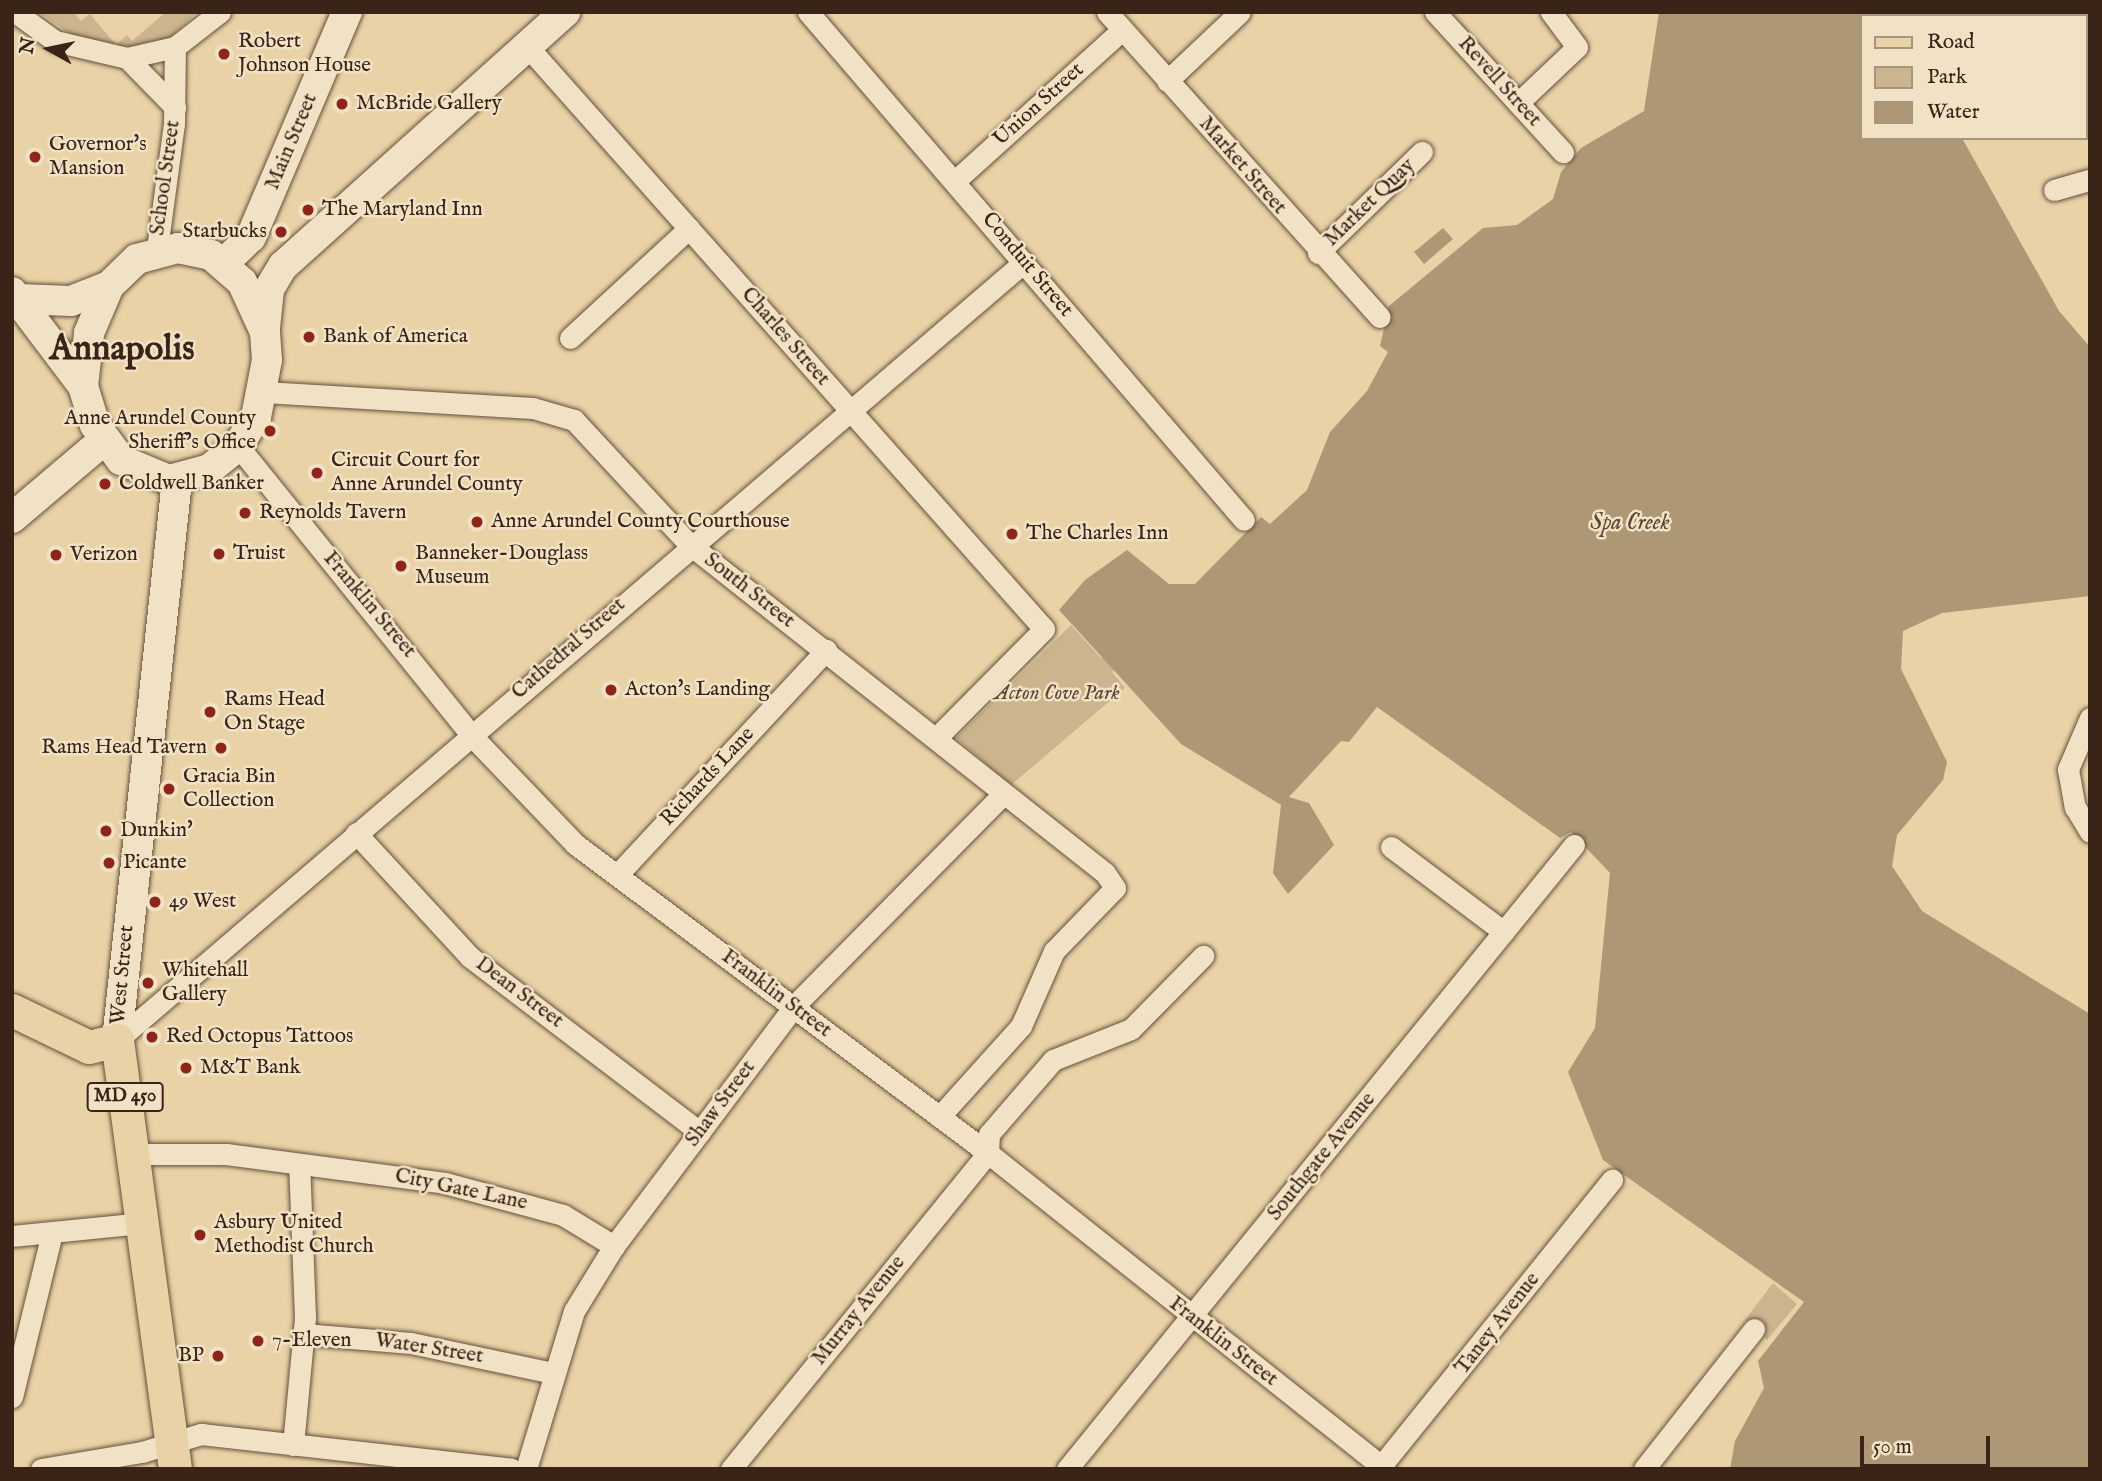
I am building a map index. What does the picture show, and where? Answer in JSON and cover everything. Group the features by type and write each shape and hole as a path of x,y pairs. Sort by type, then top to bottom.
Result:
{"main road":[{"name":"Main Street","path":"224,263 251,237 347,12"},
{"path":"15,295 83,386 104,440 139,471 177,480 211,469 238,446 264,392 269,289 283,266 565,12"},
{"path":"15,295 71,300 109,286 157,249 196,250 224,263 253,301 265,332"},
{"path":"83,386 89,333 109,286"},
{"path":"12,518 104,440"},
{"name":"West Street","path":"173,1456 117,1040 177,480"},
{"path":"12,1010 89,1047 117,1040"}],"street":[{"path":"15,12 55,41 127,58 175,47 220,12"},
{"name":"Conduit Street","path":"808,12 956,180 1244,520"},
{"name":"Market Street","path":"1107,12 1318,253 1380,317"},
{"path":"1167,81 1240,12"},
{"name":"Revell Street","path":"1435,12 1563,152"},
{"path":"1518,103 1577,47 1551,12"},
{"name":"Union Street","path":"956,180 1122,30"},
{"name":"Charles Street","path":"527,46 1044,629 937,737"},
{"name":"School Street","path":"157,249 175,107 175,47"},
{"name":"School Street","path":"127,58 175,107"},
{"name":"Market Quay","path":"1318,253 1422,152"},
{"path":"2054,190 2090,180"},
{"path":"570,338 689,228"},
{"name":"Cathedral Street","path":"117,1040 847,408 1024,262"},
{"name":"South Street","path":"264,392 556,412 589,435 689,544 937,737 1002,795 1105,873 1115,888 1054,951 1021,1026 939,1116"},
{"name":"Franklin Street","path":"238,446 471,735 541,813 988,1153 1192,1318 1383,1467"},
{"name":"Richards Lane","path":"618,874 826,650"},
{"path":"2090,718 2068,769 2075,807 2090,832"},
{"name":"Shaw Street","path":"526,1469 574,1311 614,1246 794,1006 1002,795"},
{"name":"Dean Street","path":"356,833 470,957 700,1132"},
{"name":"Southgate Avenue","path":"1067,1469 1574,845"},
{"path":"1391,848 1504,932"},
{"name":"Murray Avenue","path":"731,1469 988,1153 989,1134 1053,1060 1131,1028 1203,956"},
{"name":"City Gate Lane","path":"133,1154 226,1154 445,1183 563,1214 614,1246"},
{"path":"293,1445 304,1334 299,1164"},
{"name":"Taney Avenue","path":"1383,1467 1612,1180"},
{"path":"12,1236 143,1223"},
{"path":"12,1397 52,1233"},
{"path":"1644,1469 1754,1329"},
{"name":"Water Street","path":"304,1334 411,1343 553,1373"},
{"path":"41,1469 173,1456 201,1434 413,1464 511,1469"}],"green space":[{"path":"39,12 74,12 81,21 90,14 116,45 127,35 132,41 166,12 197,12 170,38 140,47 116,46 72,35"},
{"name":"Acton Cove Park","path":"1071,625 1101,658 1108,653 1119,665 1112,672 1125,688 1011,785 956,738"},
{"path":"1773,1283 1797,1304 1767,1340 1745,1320"}],"water":[{"name":"Spa Creek","path":"1659,12 2090,12 2088,30 2088,14 1860,14 1860,140 1963,140 2059,311 2090,347 2090,596 1942,613 1903,631 1901,669 1947,762 1943,780 1897,835 1892,866 1922,911 2090,1014 2090,1469 1730,1469 1735,1441 1764,1388 1758,1361 1804,1302 1603,1160 1568,1072 1595,1028 1610,873 1571,832 1560,838 1377,707 1349,742 1341,741 1289,797 1309,803 1334,845 1288,894 1273,873 1281,805 1181,744 1059,610 1085,580 1127,550 1169,584 1195,584 1261,517 1270,524 1307,490 1330,432 1367,391 1388,352 1380,346 1389,306 1483,228 1517,225 1553,199 1561,172 1581,148 1644,111"},
{"path":"1443,228 1453,239 1424,264 1414,252"}],"place":[{"name":"Robert Johnson House","path":"224,54"},
{"name":"McBride Gallery","path":"342,104"},
{"name":"Governor's Mansion","path":"35,157"},
{"name":"The Maryland Inn","path":"308,210"},
{"name":"Starbucks","path":"281,232"},
{"name":"Bank of America","path":"309,337"},
{"name":"Anne Arundel County Sheriff's Office","path":"270,431"},
{"name":"Circuit Court for Anne Arundel County","path":"317,473"},
{"name":"Coldwell Banker","path":"105,484"},
{"name":"Reynolds Tavern","path":"245,513"},
{"name":"Anne Arundel County Courthouse","path":"477,522"},
{"name":"The Charles Inn","path":"1012,534"},
{"name":"Truist","path":"219,554"},
{"name":"Verizon","path":"56,555"},
{"name":"Banneker-Douglass Museum","path":"401,566"},
{"name":"Acton's Landing","path":"611,690"},
{"name":"Rams Head On Stage","path":"210,712"},
{"name":"Rams Head Tavern","path":"221,748"},
{"name":"Gracia Bin Collection","path":"169,789"},
{"name":"Dunkin'","path":"106,831"},
{"name":"Picante","path":"109,863"},
{"name":"49 West","path":"155,902"},
{"name":"Whitehall Gallery","path":"148,983"},
{"name":"Red Octopus Tattoos","path":"152,1037"},
{"name":"M&T Bank","path":"186,1068"},
{"name":"Asbury United Methodist Church","path":"200,1235"},
{"name":"7-Eleven","path":"258,1341"},
{"name":"BP","path":"218,1356"}],"district":[{"name":"Annapolis","path":"122,350"}]}
